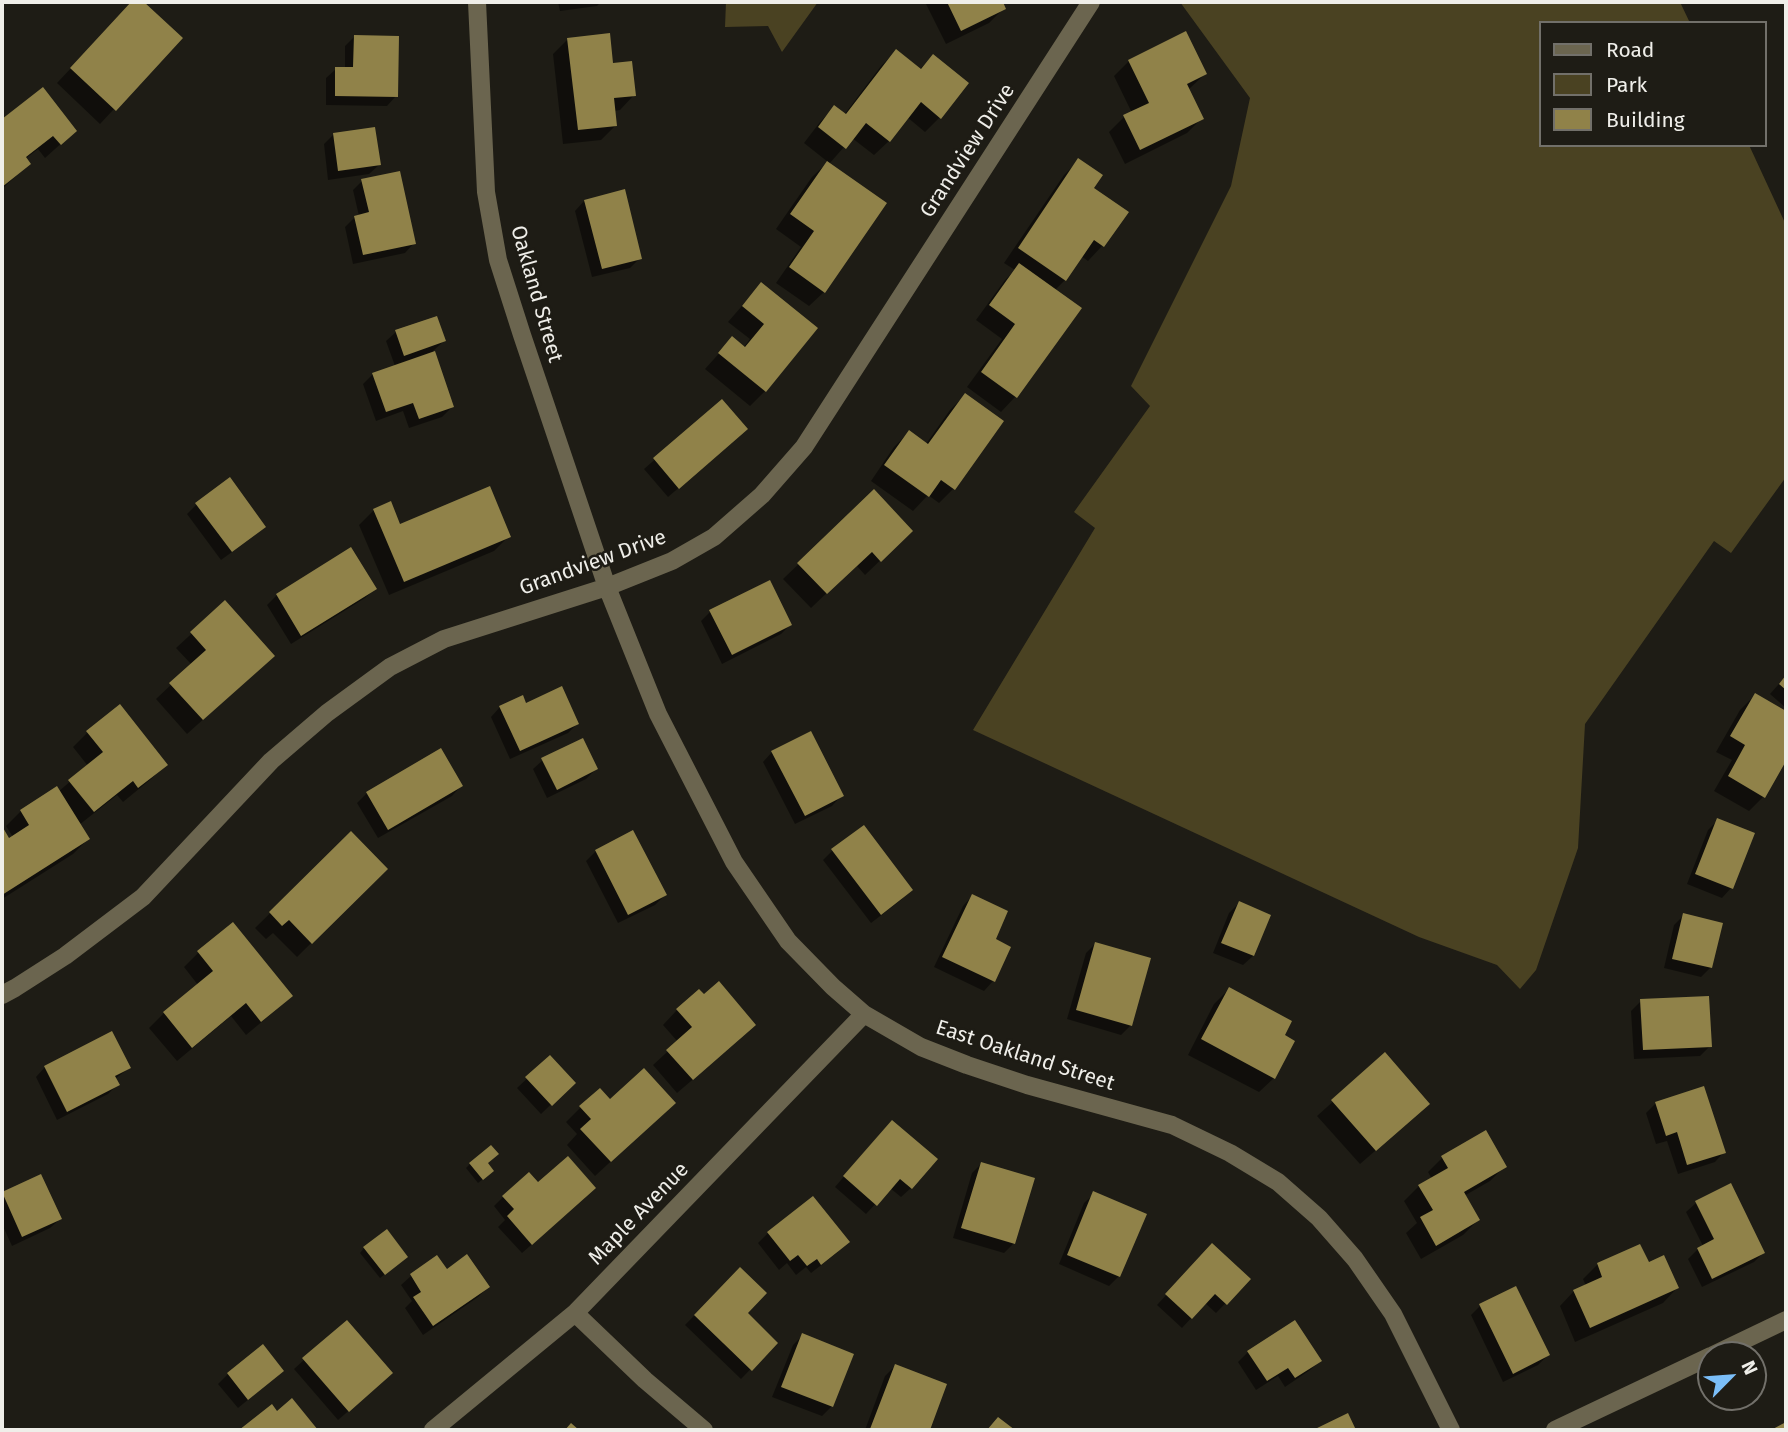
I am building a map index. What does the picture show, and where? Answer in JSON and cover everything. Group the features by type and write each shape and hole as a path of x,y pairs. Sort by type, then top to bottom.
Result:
{"street":[{"name":"Oakland Street","path":"477,2 486,192 498,260 607,587"},
{"name":"Grandview Drive","path":"2,995 65,956 143,897 271,761 327,713 390,667 444,639 607,587 672,561 714,537 762,495 804,447 1091,2"},
{"name":"East Oakland Street","path":"607,587 658,714 734,862 788,941 833,987 864,1014 921,1047 1027,1085 1172,1125 1230,1153 1278,1182 1320,1218 1355,1259 1393,1314 1451,1430"},
{"name":"Maple Avenue","path":"433,1430 575,1312 864,1014"},
{"path":"575,1312 645,1380 704,1430"},
{"path":"1743,1341 1786,1320"},
{"path":"1555,1430 1697,1363"}],"green space":[{"path":"726,2 818,2 782,52 768,26 725,27"},
{"path":"1180,2 1680,2 1689,21 1540,21 1540,147 1750,147 1786,225 1786,477 1731,553 1714,541 1585,724 1578,848 1536,970 1520,989 1497,965 1419,937 973,730 1095,528 1074,512 1150,406 1131,386 1231,186 1250,98"}],"building":[{"path":"131,2 144,2 183,38 116,111 70,68"},
{"path":"947,2 1003,2 1006,9 961,31"},
{"path":"1186,31 1207,74 1187,84 1204,119 1140,150 1123,115 1149,103 1128,60"},
{"path":"610,33 613,63 632,61 636,96 614,98 617,126 578,130 567,38"},
{"path":"354,35 399,36 398,97 335,96 335,67 353,67"},
{"path":"896,49 921,69 933,54 969,83 941,119 921,102 890,142 866,123 846,149 818,127 834,105 846,114"},
{"path":"43,87 77,131 61,145 53,136 26,157 31,164 2,187 2,119"},
{"path":"375,127 381,165 338,171 333,133"},
{"path":"1078,158 1103,175 1094,188 1129,212 1104,247 1094,240 1066,281 1018,248"},
{"path":"827,161 887,203 825,293 789,267 814,231 790,214"},
{"path":"400,171 416,244 363,255 354,216 369,212 361,179"},
{"path":"625,189 642,259 602,269 584,200"},
{"path":"1019,263 1082,308 1017,398 981,372 1015,324 989,305"},
{"path":"761,282 818,328 766,392 718,353 732,336 745,347 764,324 742,306"},
{"path":"437,316 446,341 404,356 395,330"},
{"path":"435,351 454,407 419,419 413,403 386,412 372,373"},
{"path":"965,393 1004,421 955,490 941,480 929,497 884,465 909,430 928,444"},
{"path":"722,399 748,429 679,489 653,458"},
{"path":"230,477 266,527 232,552 195,503"},
{"path":"490,486 511,537 404,582 373,509 391,501 400,524"},
{"path":"874,489 913,531 881,562 872,552 827,594 797,563"},
{"path":"351,547 377,589 301,636 276,594"},
{"path":"770,580 792,625 732,655 709,610"},
{"path":"225,600 275,656 203,720 169,683 206,650 190,632"},
{"path":"1786,675 1786,690 1779,684"},
{"path":"562,686 579,724 520,751 499,706 523,695 526,703"},
{"path":"1755,693 1786,711 1786,761 1765,798 1728,776 1745,745 1730,736"},
{"path":"120,704 168,765 138,788 133,781 94,812 68,780 103,752 86,731"},
{"path":"811,731 844,796 805,816 771,751"},
{"path":"583,738 598,769 557,790 541,758"},
{"path":"441,748 463,786 388,830 366,792"},
{"path":"57,786 90,839 2,895 2,826 9,838 29,825 20,810"},
{"path":"1717,818 1755,833 1733,889 1695,874"},
{"path":"864,825 913,890 881,915 831,849"},
{"path":"633,830 667,895 628,915 595,850"},
{"path":"351,831 388,869 312,944 289,920 282,926 269,912"},
{"path":"972,894 1008,911 996,939 1011,947 995,982 942,957"},
{"path":"1239,901 1271,915 1254,956 1221,943"},
{"path":"1683,913 1723,923 1712,968 1672,959"},
{"path":"233,922 293,996 261,1022 246,1003 192,1048 163,1012 213,971 197,951"},
{"path":"1095,942 1151,958 1132,1026 1076,1010"},
{"path":"719,981 756,1025 693,1080 666,1050 692,1027 676,1009 699,989 704,994"},
{"path":"1229,987 1292,1021 1285,1035 1295,1041 1275,1079 1201,1039"},
{"path":"1709,996 1712,1047 1643,1050 1640,999"},
{"path":"112,1031 131,1068 115,1076 120,1085 67,1112 44,1066"},
{"path":"1385,1052 1430,1104 1376,1151 1331,1100"},
{"path":"550,1055 576,1083 552,1106 525,1077"},
{"path":"644,1068 676,1103 611,1162 580,1129 591,1119 579,1106 600,1088 610,1099"},
{"path":"1704,1086 1726,1153 1687,1165 1677,1132 1666,1136 1655,1102"},
{"path":"892,1120 938,1159 912,1189 900,1179 877,1206 843,1176"},
{"path":"1486,1130 1507,1167 1464,1192 1480,1220 1436,1246 1420,1217 1433,1210 1418,1185 1448,1168 1441,1156"},
{"path":"491,1145 499,1154 488,1163 494,1171 483,1180 469,1163"},
{"path":"568,1156 596,1188 532,1245 507,1216 514,1209 502,1196 529,1172 538,1182"},
{"path":"981,1162 1035,1178 1015,1244 961,1228"},
{"path":"41,1174 62,1219 22,1237 2,1192"},
{"path":"1731,1183 1765,1253 1712,1279 1697,1248 1714,1239 1695,1201"},
{"path":"1093,1191 1147,1214 1120,1277 1067,1255"},
{"path":"813,1196 850,1242 821,1265 817,1259 807,1266 798,1255 790,1261 767,1232"},
{"path":"387,1229 408,1257 385,1275 363,1247"},
{"path":"1212,1243 1251,1279 1227,1305 1215,1294 1192,1319 1165,1294"},
{"path":"1640,1244 1649,1262 1664,1255 1679,1288 1590,1328 1573,1290 1602,1277 1597,1263"},
{"path":"467,1254 490,1287 433,1326 413,1297 421,1292 410,1274 437,1255 447,1269"},
{"path":"740,1267 767,1293 748,1313 778,1343 752,1371 694,1315"},
{"path":"1516,1286 1550,1355 1513,1374 1479,1304"},
{"path":"347,1320 393,1373 349,1412 302,1358"},
{"path":"1295,1320 1322,1361 1295,1378 1288,1368 1267,1381 1247,1351"},
{"path":"802,1333 854,1354 833,1407 781,1387"},
{"path":"263,1344 284,1371 248,1400 227,1373"},
{"path":"895,1364 947,1384 930,1430 870,1429"},
{"path":"292,1398 318,1430 239,1430 272,1404 277,1411"},
{"path":"1348,1413 1356,1430 1313,1430"},
{"path":"998,1417 1015,1430 987,1430"},
{"path":"1786,1422 1786,1430 1771,1430"},
{"path":"571,1423 579,1430 565,1430"}]}
